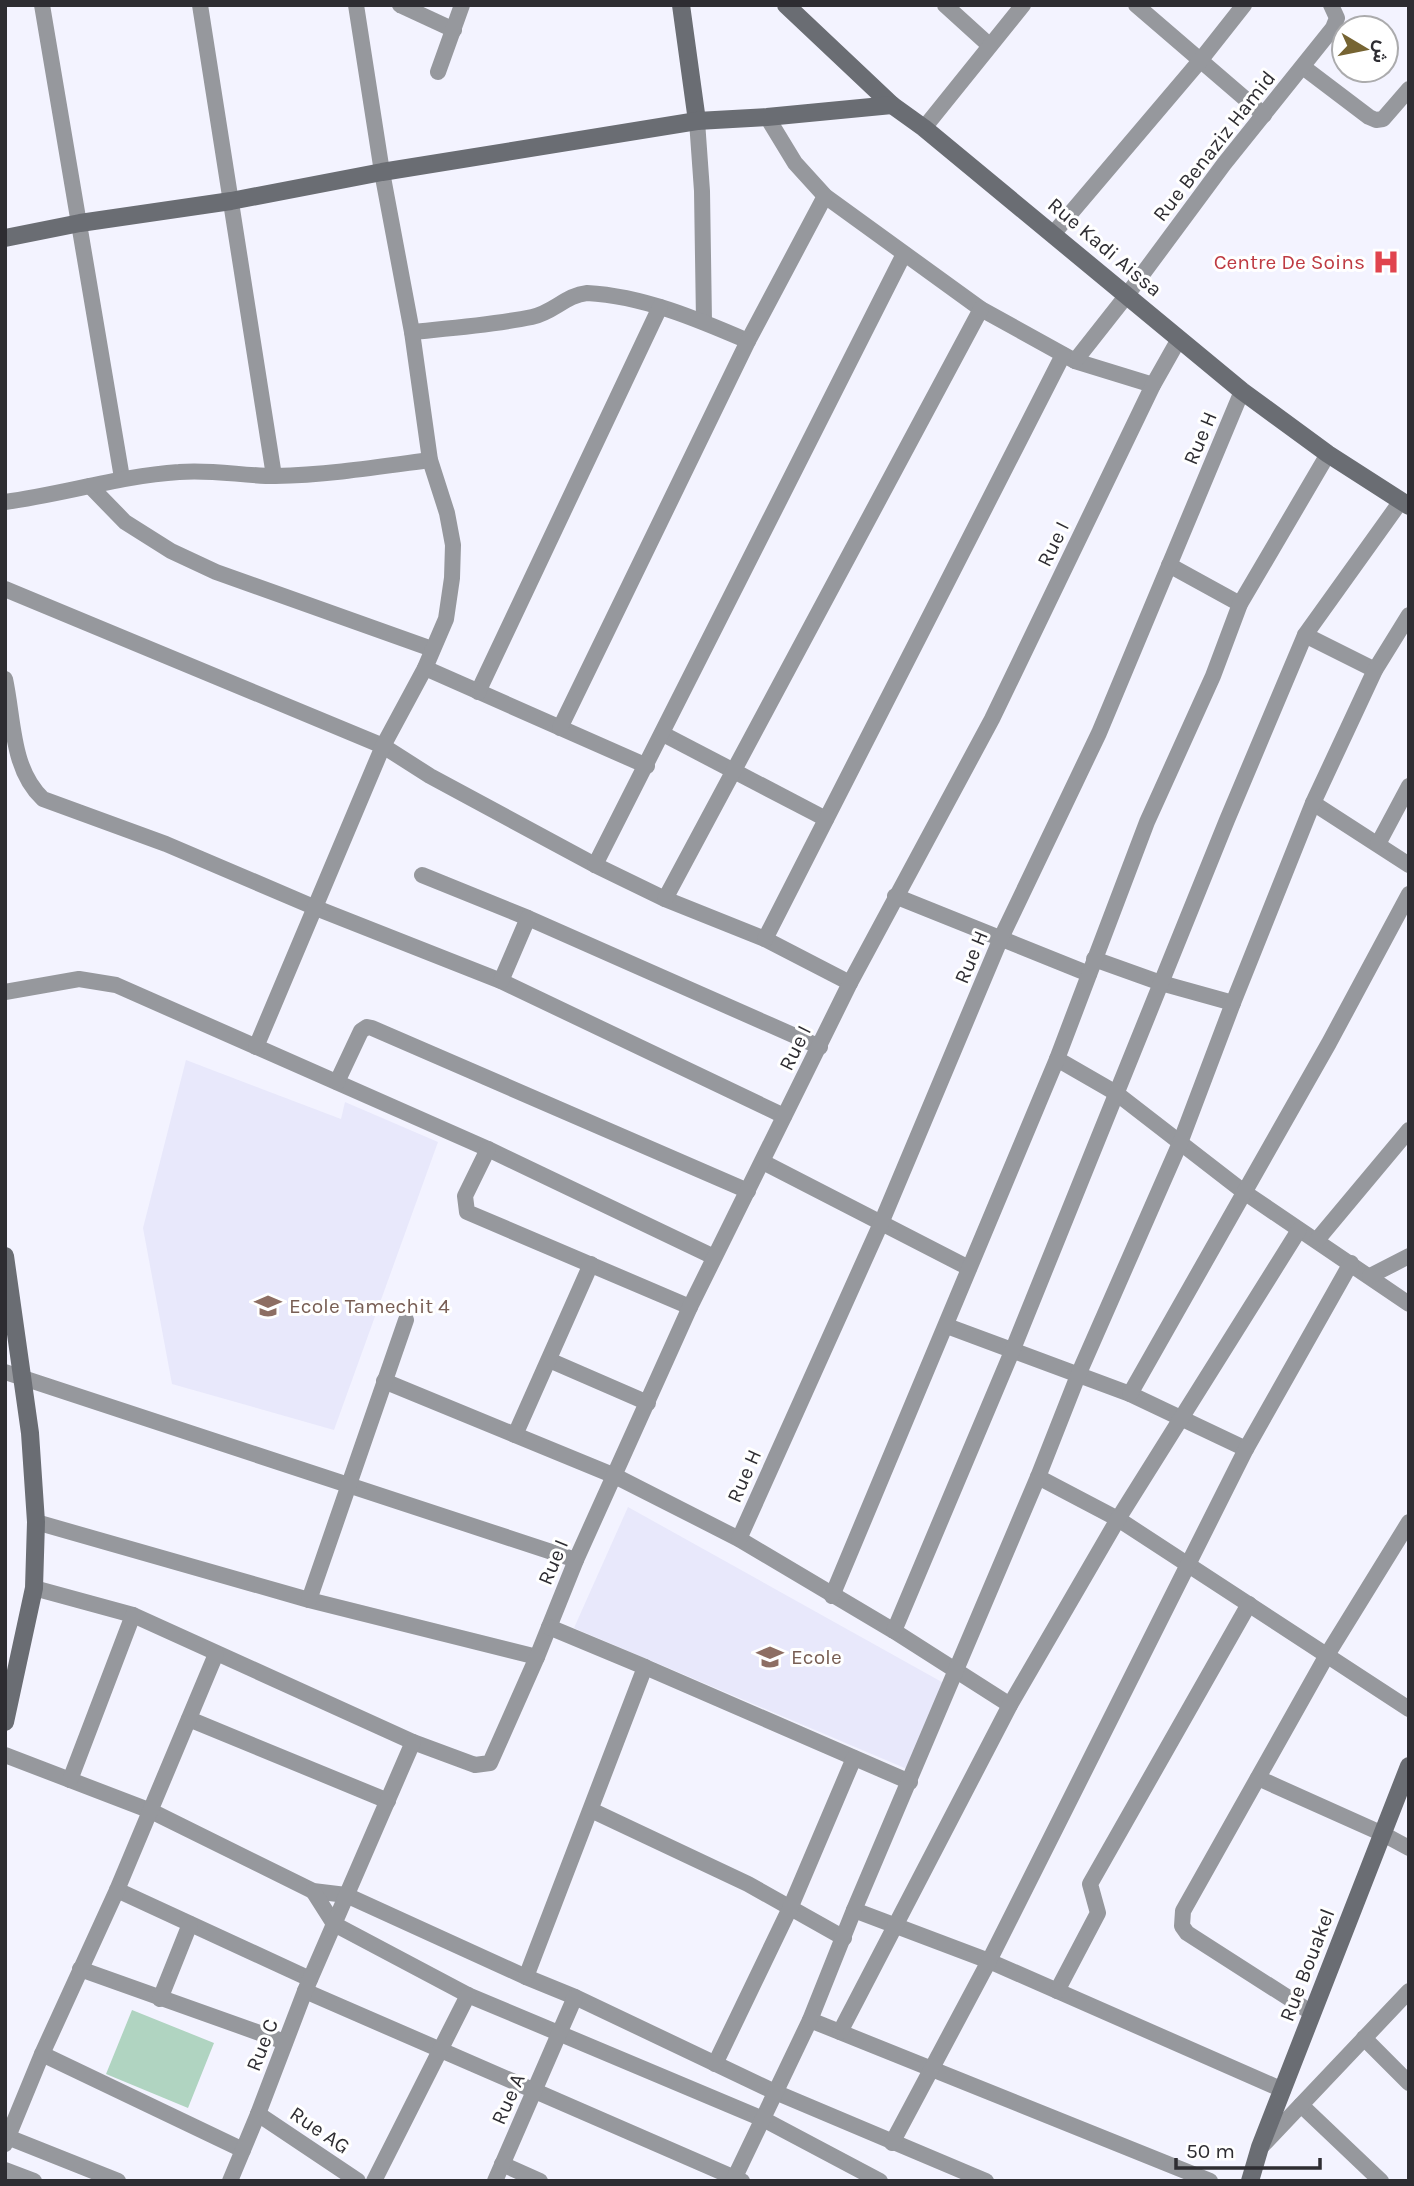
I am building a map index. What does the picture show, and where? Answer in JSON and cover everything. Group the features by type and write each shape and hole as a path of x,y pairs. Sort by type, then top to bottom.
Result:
{"main road":[{"path":"681,5 697,121"},
{"name":"Rue Kadi Aissa","path":"786,5 892,105 924,128 1242,391 1328,454 1405,503"},
{"path":"5,238 80,223 231,201 382,172 697,121 892,105"},
{"path":"5,1256 24,1379 36,1522 34,1588 5,1722"},
{"name":"Rue Bouakel","path":"1250,2181 1260,2147 1409,1766"}],"street":[{"path":"42,5 122,478"},
{"path":"200,5 274,476"},
{"path":"256,1047 383,746 425,668 446,619 452,579 453,545 447,513 430,460 412,332 382,172 356,5"},
{"path":"400,5 454,30"},
{"path":"438,72 463,5"},
{"path":"945,5 989,45"},
{"path":"924,128 1023,5"},
{"path":"1136,5 1199,62 1264,115"},
{"path":"1053,234 1244,5"},
{"path":"1303,66 1333,28 1337,18 1331,5"},
{"name":"Rue Benaziz Hamid","path":"765,939 1069,358 1128,295 1224,164 1303,66 1376,120 1383,119 1409,89"},
{"path":"767,117 795,163 825,196 981,309 1069,358 1153,385"},
{"path":"697,121 702,191 704,321"},
{"path":"560,728 748,341 825,196"},
{"path":"595,865 904,254"},
{"path":"412,332 532,317 544,314 576,294 597,294 660,307 704,321 748,341"},
{"path":"478,692 660,307"},
{"path":"665,899 981,309"},
{"name":"Rue I","path":"413,1742 475,1765 490,1763 576,1560 714,1257 850,983 992,719 1153,385 1180,339"},
{"name":"Rue H","path":"739,1539 882,1222 1001,938 1099,733 1242,391"},
{"path":"832,1596 1057,1059 1147,822 1213,676 1240,604 1328,454"},
{"path":"5,502 49,496 122,478 182,471 274,476 316,474 430,460"},
{"path":"90,486 125,522 171,551 216,572 432,649"},
{"path":"894,1631 1013,1349 1305,635 1405,503"},
{"path":"1169,565 1240,604"},
{"path":"5,589 383,746 430,776 595,865 665,899 765,939 850,983"},
{"path":"117,1890 441,2049 737,2180 810,2020 1038,1478 1079,1373 1180,1143 1313,803 1375,670 1409,615"},
{"path":"1305,635 1375,670"},
{"path":"425,668 647,766"},
{"path":"5,680 19,762 33,789 43,799 166,844 316,908 501,981 784,1116"},
{"path":"663,734 826,820"},
{"path":"1378,844 1409,786"},
{"path":"1313,803 1409,865"},
{"path":"422,875 528,918 820,1046"},
{"path":"1130,1394 1329,1043 1409,894"},
{"path":"895,896 1001,938 1091,966 1161,982 1233,1003"},
{"path":"501,981 528,918"},
{"path":"5,992 71,980 116,985 488,1149 714,1257"},
{"path":"337,1083 361,1031 367,1027 372,1028 748,1191"},
{"path":"1057,1059 1116,1093 1244,1192 1409,1304"},
{"path":"1317,1240 1409,1130"},
{"path":"488,1149 465,1196 467,1212 690,1307"},
{"path":"763,1161 969,1268"},
{"path":"840,2032 898,1926 1010,1705 1118,1519 1298,1230"},
{"path":"1370,1276 1409,1256"},
{"path":"892,2143 989,1961 1246,1449 1351,1263"},
{"path":"515,1435 591,1264"},
{"path":"309,1600 406,1320"},
{"path":"947,1326 1079,1373 1246,1449"},
{"path":"549,1360 648,1402"},
{"path":"5,1372 576,1560"},
{"path":"384,1381 615,1476 739,1539 894,1631 1010,1705"},
{"path":"1038,1478 1118,1519 1409,1709"},
{"path":"36,1522 309,1600 537,1657"},
{"path":"1312,2013 1187,1933 1182,1926 1183,1911 1327,1654 1409,1522"},
{"path":"34,1588 133,1615 413,1742"},
{"path":"1057,1991 1098,1913 1090,1884 1249,1604"},
{"path":"69,1780 133,1615"},
{"path":"549,1627 910,1782"},
{"path":"118,2181 86,2176 6,2139 117,1890 216,1654"},
{"path":"526,1977 645,1667"},
{"path":"189,1719 388,1801"},
{"name":"Rue C","path":"230,2181 307,1985 413,1742"},
{"path":"5,1755 151,1811 313,1891 346,1895 575,1997 775,2092 986,2181"},
{"path":"715,2064 791,1906 854,1758"},
{"path":"1258,1778 1409,1848"},
{"path":"591,1810 748,1884 844,1938"},
{"path":"313,1891 334,1924 468,1995 763,2119 880,2181"},
{"path":"854,1910 989,1961 1283,2090"},
{"path":"160,1999 190,1924"},
{"path":"80,1969 285,2042"},
{"path":"1260,2147 1409,1991"},
{"path":"374,2181 468,1995"},
{"name":"Rue A","path":"495,2181 575,1997"},
{"path":"810,2020 1210,2181"},
{"path":"1364,2038 1409,2083"},
{"path":"42,2054 243,2150"},
{"path":"1301,2105 1381,2181"},
{"name":"Rue AG","path":"258,2114 358,2181"},
{"path":"502,2164 540,2181"},
{"path":"5,2170 34,2181"}],"shaded area":[{"name":"Ecole Tamechit 4","path":"186,1060 341,1119 345,1102 438,1142 334,1430 172,1384 143,1228"},
{"name":"Ecole","path":"628,1507 949,1686 907,1769 574,1628"}],"green space":[{"path":"132,2010 214,2043 188,2108 106,2074"}],"place":[{"name":"Centre De Soins","path":"1386,262"},
{"name":"Ecole Tamechit 4","path":"268,1306"},
{"name":"Ecole","path":"770,1657"}]}
